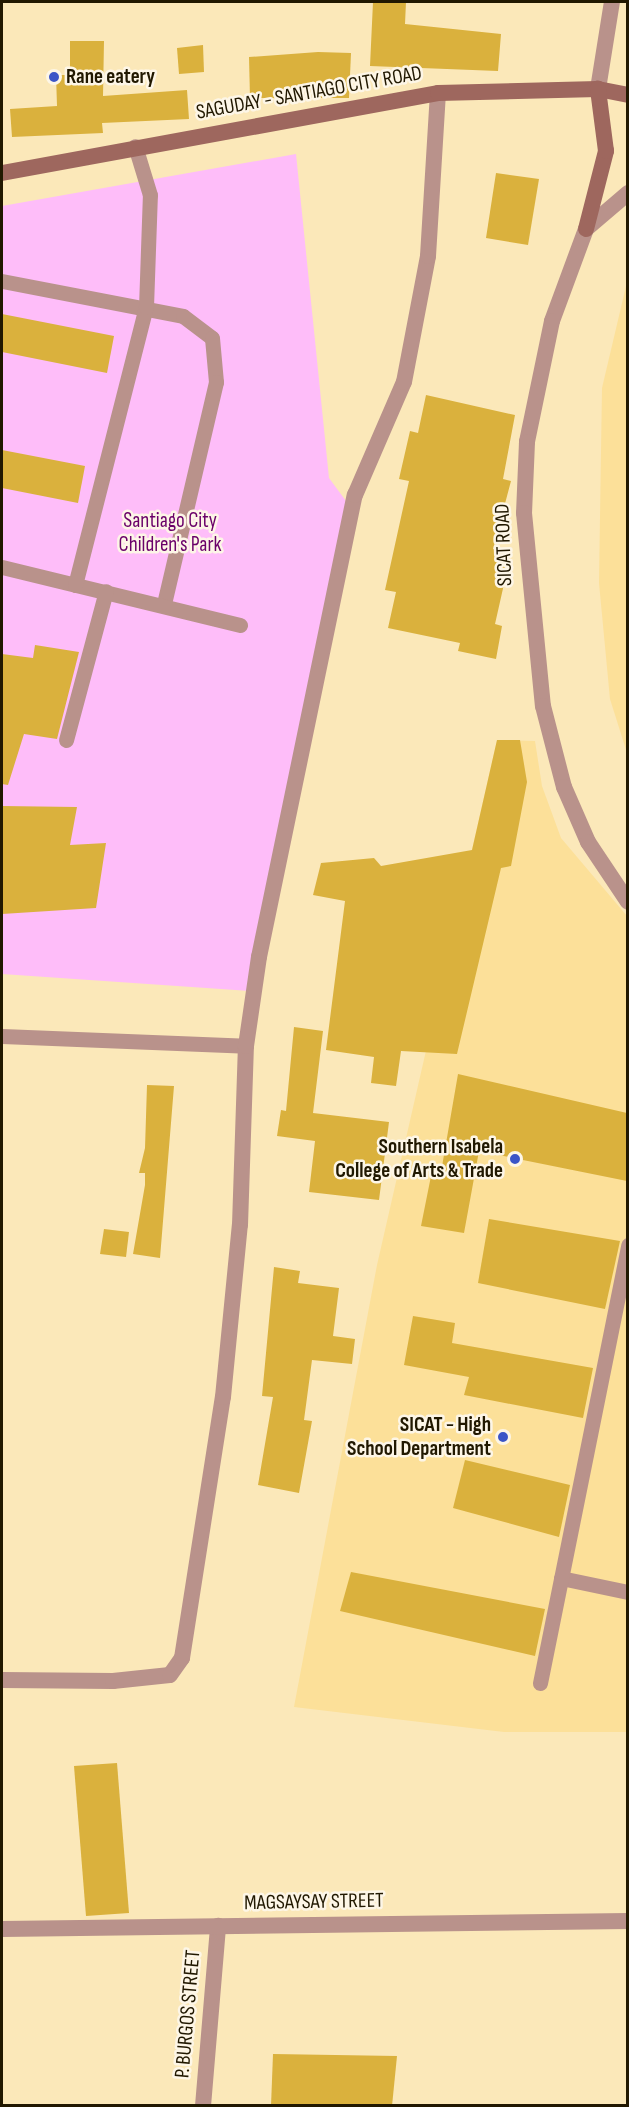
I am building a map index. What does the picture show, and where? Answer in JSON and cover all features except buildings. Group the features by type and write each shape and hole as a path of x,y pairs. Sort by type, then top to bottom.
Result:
{"main road":[{"name":"SAGUDAY - SANTIAGO CITY ROAD","path":"2,172 135,146 438,93 598,89 627,95"},
{"path":"586,229 606,152 598,89"}],"street":[{"path":"598,89 612,2"},
{"path":"2,1680 113,1682 170,1675 178,1669 194,1598 223,1397 240,1226 246,1046 259,957 355,495 404,382 428,256 438,93"},
{"path":"586,229 627,193"},
{"name":"SICAT ROAD","path":"586,229 537,374 527,442 530,617 543,706 564,787 588,842 627,902"},
{"name":"MAGSAYSAY STREET","path":"2,1929 627,1921"},
{"name":"P. BURGOS STREET","path":"203,2106 218,1926"}],"lane":[{"path":"75,585 146,307 150,195 135,146"},
{"path":"2,281 146,307 183,316 202,327 217,356 216,382 164,604"},
{"path":"2,567 164,604 240,625"},
{"path":"66,740 106,591"},
{"path":"2,1036 246,1046"},
{"path":"540,1683 627,1245"},
{"path":"561,1578 627,1592"}],"shaded area":[{"path":"627,282 627,753 610,699 599,583 602,388"},
{"name":"Southern Isabela College of Arts & Trade","path":"497,740 535,741 542,786 561,838 627,916 627,1732 504,1732 294,1707 377,1265"}],"green space":[{"name":"Santiago City Children's Park","path":"296,154 329,478 346,501 250,991 2,974 2,206"}],"place":[{"name":"Rane eatery","path":"54,77"},
{"name":"Southern Isabela College of Arts & Trade","path":"515,1159"},
{"name":"SICAT - High School Department","path":"503,1437"}]}
